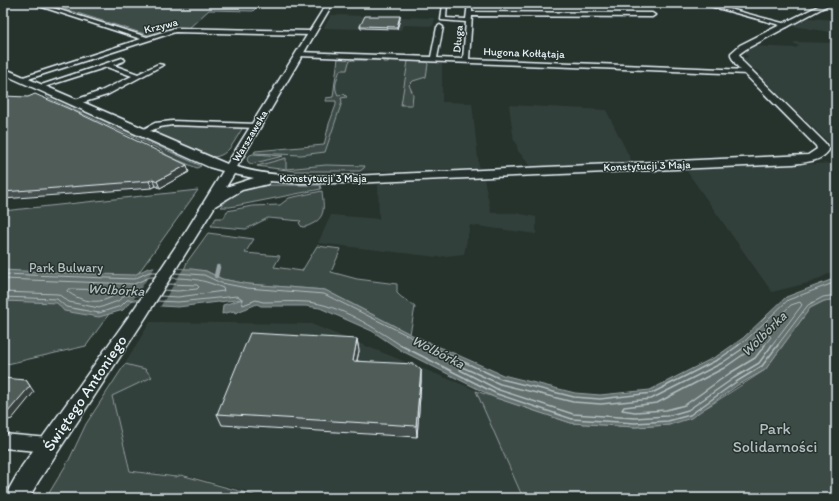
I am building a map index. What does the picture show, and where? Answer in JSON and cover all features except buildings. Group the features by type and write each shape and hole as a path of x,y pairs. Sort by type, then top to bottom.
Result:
{"street":[{"path":"32,3 148,39"},
{"name":"Warszawska","path":"169,268 207,208 330,3"},
{"name":"Długa","path":"445,3 443,19 469,21"},
{"name":"Długa","path":"466,60 470,3"},
{"path":"701,3 787,25"},
{"name":"Konstytucji 3 Maja","path":"3,71 140,133 230,170 274,178 296,179 477,174 786,160 810,158 819,155 823,150 818,140 736,59 736,51 829,3"},
{"path":"470,14 652,16"},
{"name":"Długa","path":"434,59 440,27"},
{"name":"Krzywa","path":"22,79 180,30 311,33"},
{"name":"Hugona Kołłątaja","path":"299,54 748,72"},
{"path":"39,87 122,60"},
{"path":"107,65 138,76"},
{"path":"75,103 104,93 160,65"},
{"path":"140,133 158,126 172,123 256,126"},
{"path":"207,208 226,193 241,185 258,181 296,179"},
{"name":"Świętego Antoniego","path":"16,498 49,445 140,313 169,268"},
{"path":"3,441 49,445"},
{"name":"Świętego Antoniego","path":"10,498 30,474"}],"shaded area":[{"path":"331,15 435,18 433,26 403,25 401,30 324,28"},
{"path":"809,18 836,20 836,33 793,26"},
{"path":"794,42 836,43 836,149 759,76 762,74 759,71 752,69 743,58 747,58 748,56 744,54 754,46 795,48 799,46 793,43 795,43"},
{"path":"338,58 442,62 442,102 472,103 479,168 407,171 311,172 282,171 256,167 249,164 247,159 255,151 324,145 329,124 336,105 336,101 326,101 326,98 333,97"},
{"path":"509,105 606,110 632,162 531,166 518,151 516,142 514,141"},
{"path":"836,163 836,270 812,282 772,292 686,170"},
{"path":"484,179 491,213 516,213 536,217 536,234 470,225 464,254 437,257 318,243 331,215 379,219 378,184"},
{"path":"150,322 311,324 476,390 522,498 256,498 257,494 182,474 177,476 131,470 112,396 125,364"}],"green space":[{"path":"45,3 261,3 253,11 209,10 189,28 173,28 151,36"},
{"path":"338,58 385,59 389,62 383,62 383,60 352,60 349,62 347,70 340,70 336,83 336,89 338,95 344,94 347,97 341,98 342,102 325,152 301,155 254,153 255,151 324,145 329,124 336,105 336,101 326,101 326,98 333,97"},
{"path":"408,61 426,62 428,64 426,77 413,81 409,85 413,94 412,105 401,105"},
{"path":"48,95 201,166 197,168 168,156 159,149 48,98 46,96"},
{"path":"177,125 239,127 242,129 234,143 227,151 219,156 213,157 150,132 161,127"},
{"path":"253,154 283,156 251,164 247,159"},
{"path":"286,158 286,169 326,165 365,166 360,171 295,171 257,166"},
{"path":"271,185 320,185 321,189 230,207 221,207 231,197 243,190"},
{"name":"Park Bulwary","path":"198,190 86,346 3,365 3,211"},
{"path":"322,191 323,213 318,220 307,226 302,227 299,223 301,221 268,218 246,229 211,226 216,218 224,218 227,211 252,206 280,205 289,198"},
{"path":"208,233 254,239 245,253 280,256 274,267 302,271 317,246 341,249 331,272 357,279 397,284 397,293 415,307 410,334 325,290 248,284 222,279 206,271 184,270 187,262"},
{"name":"Park Solidarności","path":"836,299 836,498 523,498 476,391 571,423 635,427 669,425 709,406 765,370 810,308 824,301"},
{"path":"125,364 145,369 152,377 112,396 130,471 176,477 181,475 257,496 256,498 46,498 69,460 86,424"}],"water":[{"name":"Wolbórka","path":"148,268 192,269 206,271 222,279 248,284 325,290 410,334 503,375 575,393 600,395 650,390 717,356 743,338 786,297 836,278 836,299 824,301 810,308 765,370 738,385 691,418 669,425 635,427 571,423 496,398 402,351 372,331 320,308 306,306 261,306 257,304 235,313 234,311 222,314 223,305 243,299 178,307 128,304 123,310 99,317 64,311 57,303 3,301 3,270 134,275"}],"pier":[{"path":"155,267 183,269 160,307 129,306"}],"waterway":[{"path":"216,276 218,267"}]}
